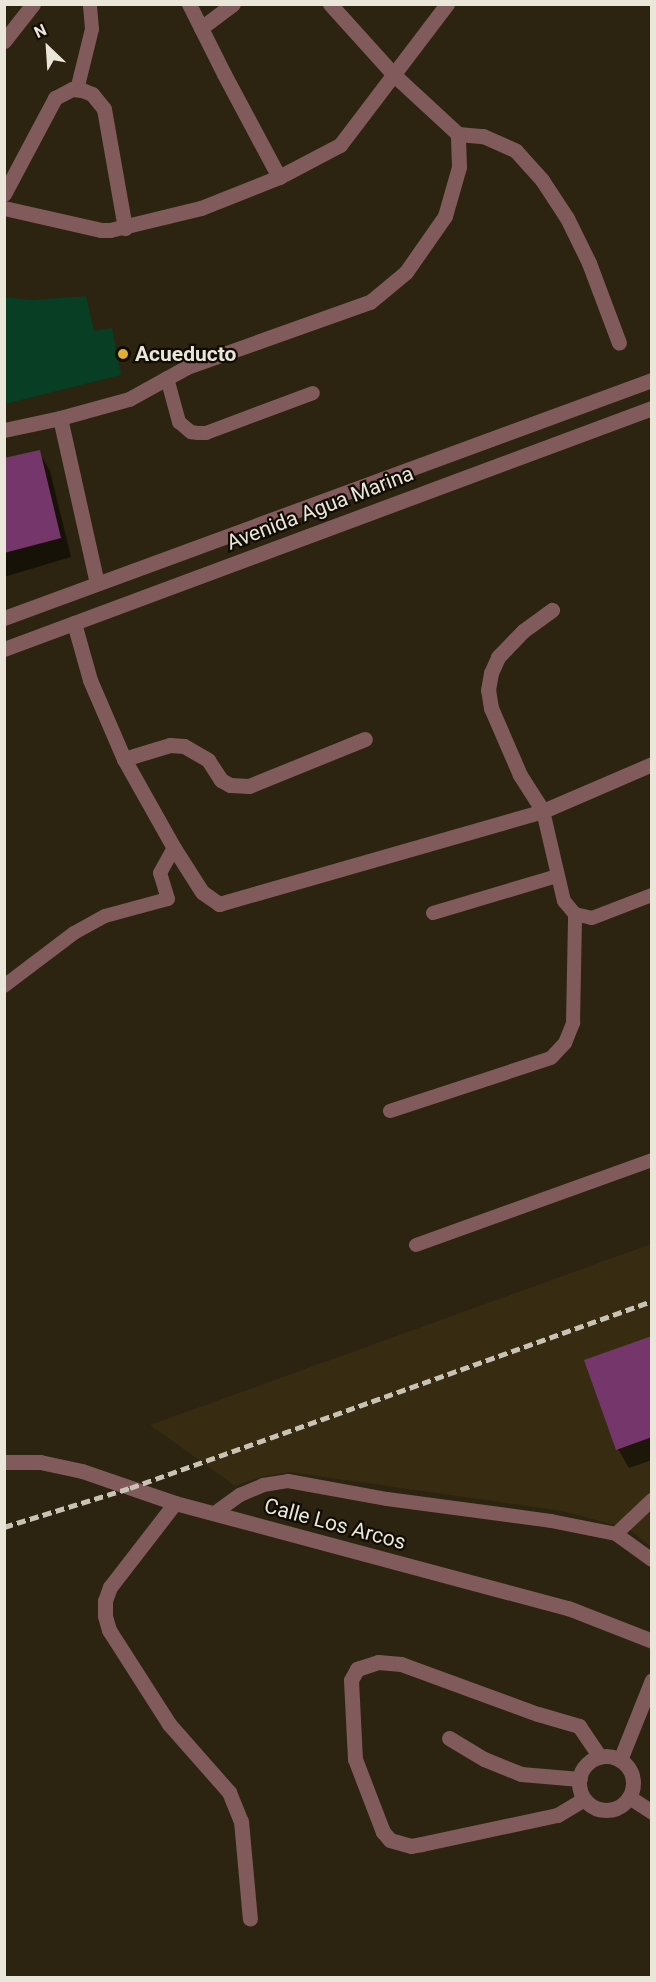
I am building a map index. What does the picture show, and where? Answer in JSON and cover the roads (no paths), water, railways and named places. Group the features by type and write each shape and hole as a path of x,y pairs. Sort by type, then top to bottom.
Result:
{"street":[{"path":"4,41 33,4"},
{"path":"189,4 279,177"},
{"path":"201,28 233,4"},
{"path":"330,4 393,74 458,134 483,136 516,151 542,180 567,218 589,263 619,343"},
{"path":"4,208 101,230 125,228 201,208 279,177 340,145 447,4"},
{"path":"4,194 49,106 63,92 77,90 92,94 104,109 125,228"},
{"path":"4,430 60,418 129,399 187,367 370,302 406,272 445,216 459,167 458,134"},
{"name":"Avenida Agua Marina","path":"4,618 651,380"},
{"name":"Avenida Agua Marina","path":"4,649 651,408"},
{"path":"60,418 97,583"},
{"path":"543,811 520,775 491,708 488,690 491,673 498,657 523,631 552,610"},
{"path":"74,623 90,680 124,759 174,848 202,891 219,904 543,811 651,764"},
{"path":"124,759 170,745 184,746 197,751 208,760 221,780 230,785 249,786 365,739"},
{"name":"Calle Los Arcos","path":"4,1462 40,1462 82,1471 176,1503 568,1608 651,1641"},
{"path":"176,1503 110,1587 105,1601 105,1616 109,1630 169,1724 229,1792 241,1821 250,1919"},
{"path":"584,1799 557,1815 422,1844 411,1846 390,1840 383,1832 355,1759 351,1680 357,1669 378,1662 401,1664 538,1714 579,1726 600,1757"},
{"path":"620,1760 651,1680"},
{"path":"449,1738 484,1760 521,1774 580,1779"},
{"path":"600,1757 620,1760 633,1777 633,1788 629,1797 613,1809 592,1806 584,1799 580,1779 583,1769 600,1757"},
{"path":"629,1797 651,1812"}],"lane":[{"path":"77,90 92,29 90,4"},
{"path":"167,378 179,422 191,432 198,433 206,433 312,393"},
{"path":"543,811 564,901 575,914 592,918 651,895"},
{"path":"4,986 74,933 94,921 168,899 160,873 174,848"},
{"path":"433,913 557,876"},
{"path":"390,1111 551,1058 565,1042 573,1023 575,914"},
{"path":"416,1245 651,1160"},
{"path":"215,1513 240,1495 263,1485 288,1481 387,1499 551,1521 616,1534 651,1560"},
{"path":"616,1534 651,1500"}],"railway":[{"path":"4,1527 130,1488 652,1301"}],"place":[{"name":"Acueducto","path":"123,354"}]}
